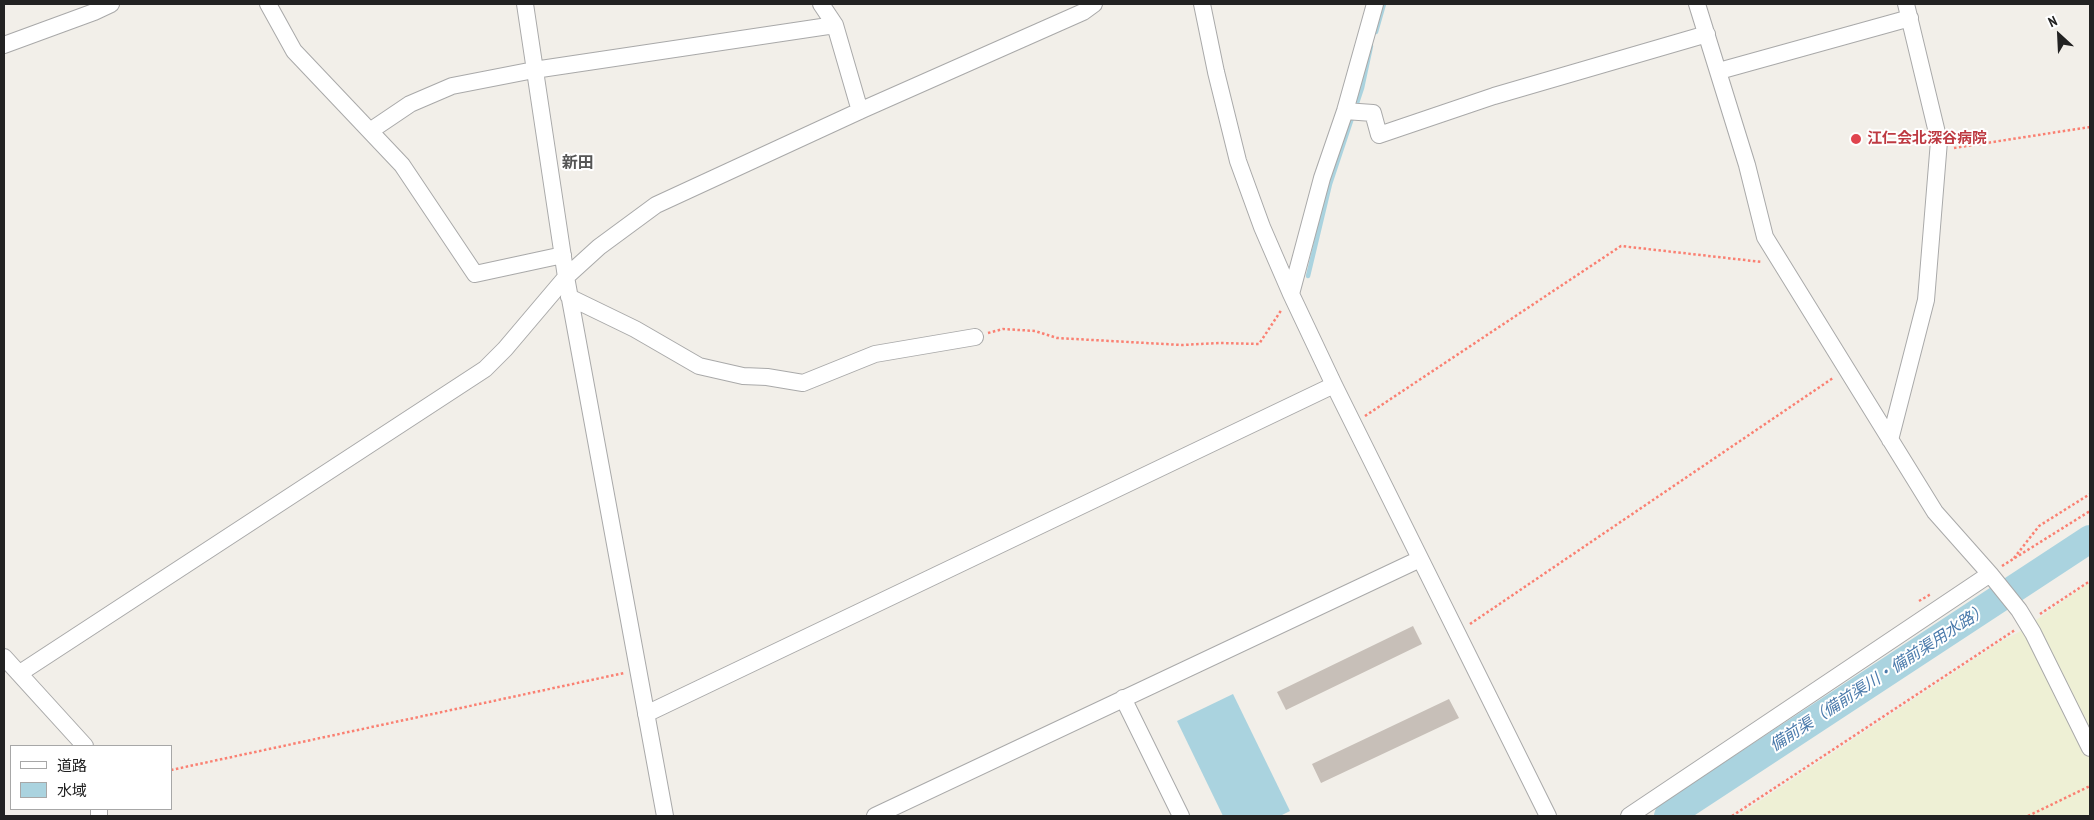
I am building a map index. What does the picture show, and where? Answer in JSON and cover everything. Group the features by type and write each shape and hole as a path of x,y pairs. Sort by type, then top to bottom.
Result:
{"street":[{"path":"4,44 94,12 111,4"},
{"path":"268,4 294,51 402,165 475,274 563,255"},
{"path":"525,4 569,297 665,816"},
{"path":"821,4 835,25 860,111"},
{"path":"20,673 485,369 505,349 566,277 599,247 656,205 860,111 1083,12 1094,4"},
{"path":"1202,4 1216,72 1238,161 1262,227 1334,385 1548,816"},
{"path":"1291,294 1322,178 1345,111 1375,4"},
{"path":"1698,4 1748,165 1765,237 1934,512 1992,576 2022,616 2090,748"},
{"path":"1719,71 1908,11 1939,140 1926,300 1890,440"},
{"path":"370,131 410,104 452,86 534,70 835,25"},
{"path":"1345,111 1372,113 1379,135 1484,98 1707,34"},
{"path":"569,297 635,329 699,366 744,376 767,377 803,383 875,354 975,337"},
{"path":"646,714 1334,385"},
{"path":"875,816 1420,559"},
{"path":"1629,816 1992,576"},
{"path":"4,657 84,745"},
{"path":"1123,698 1181,816"}],"path":[{"path":"1938,151 2090,126"},
{"path":"1353,424 1622,246 1782,265"},
{"path":"975,337 1003,329 1035,331 1057,338 1182,345 1219,343 1259,344 1291,294"},
{"path":"1456,634 1846,369"},
{"path":"2090,494 2039,526 2013,559 2090,511"},
{"path":"1732,816 2022,616 2090,580"},
{"path":"172,770 638,670"},
{"path":"2028,816 2090,786"}],"green space":[{"path":"2090,582 2090,816 1737,816 2000,642 2019,632"}],"water":[{"path":"1233,694 1290,811 1280,816 1223,816 1177,721"}],"building":[{"path":"1413,626 1422,644 1286,710 1277,692"},
{"path":"1449,699 1459,718 1321,783 1312,764"}],"waterway":[{"path":"1376,32 1384,4"},
{"path":"1308,276 1330,184 1362,88 1371,46"},
{"name":"備前渠（備前渠川・備前渠用水路）","path":"1668,816 2090,539"}],"place":[{"name":"江仁会北深谷病院","path":"1856,139"}],"district":[{"name":"新田","path":"578,163"}]}
